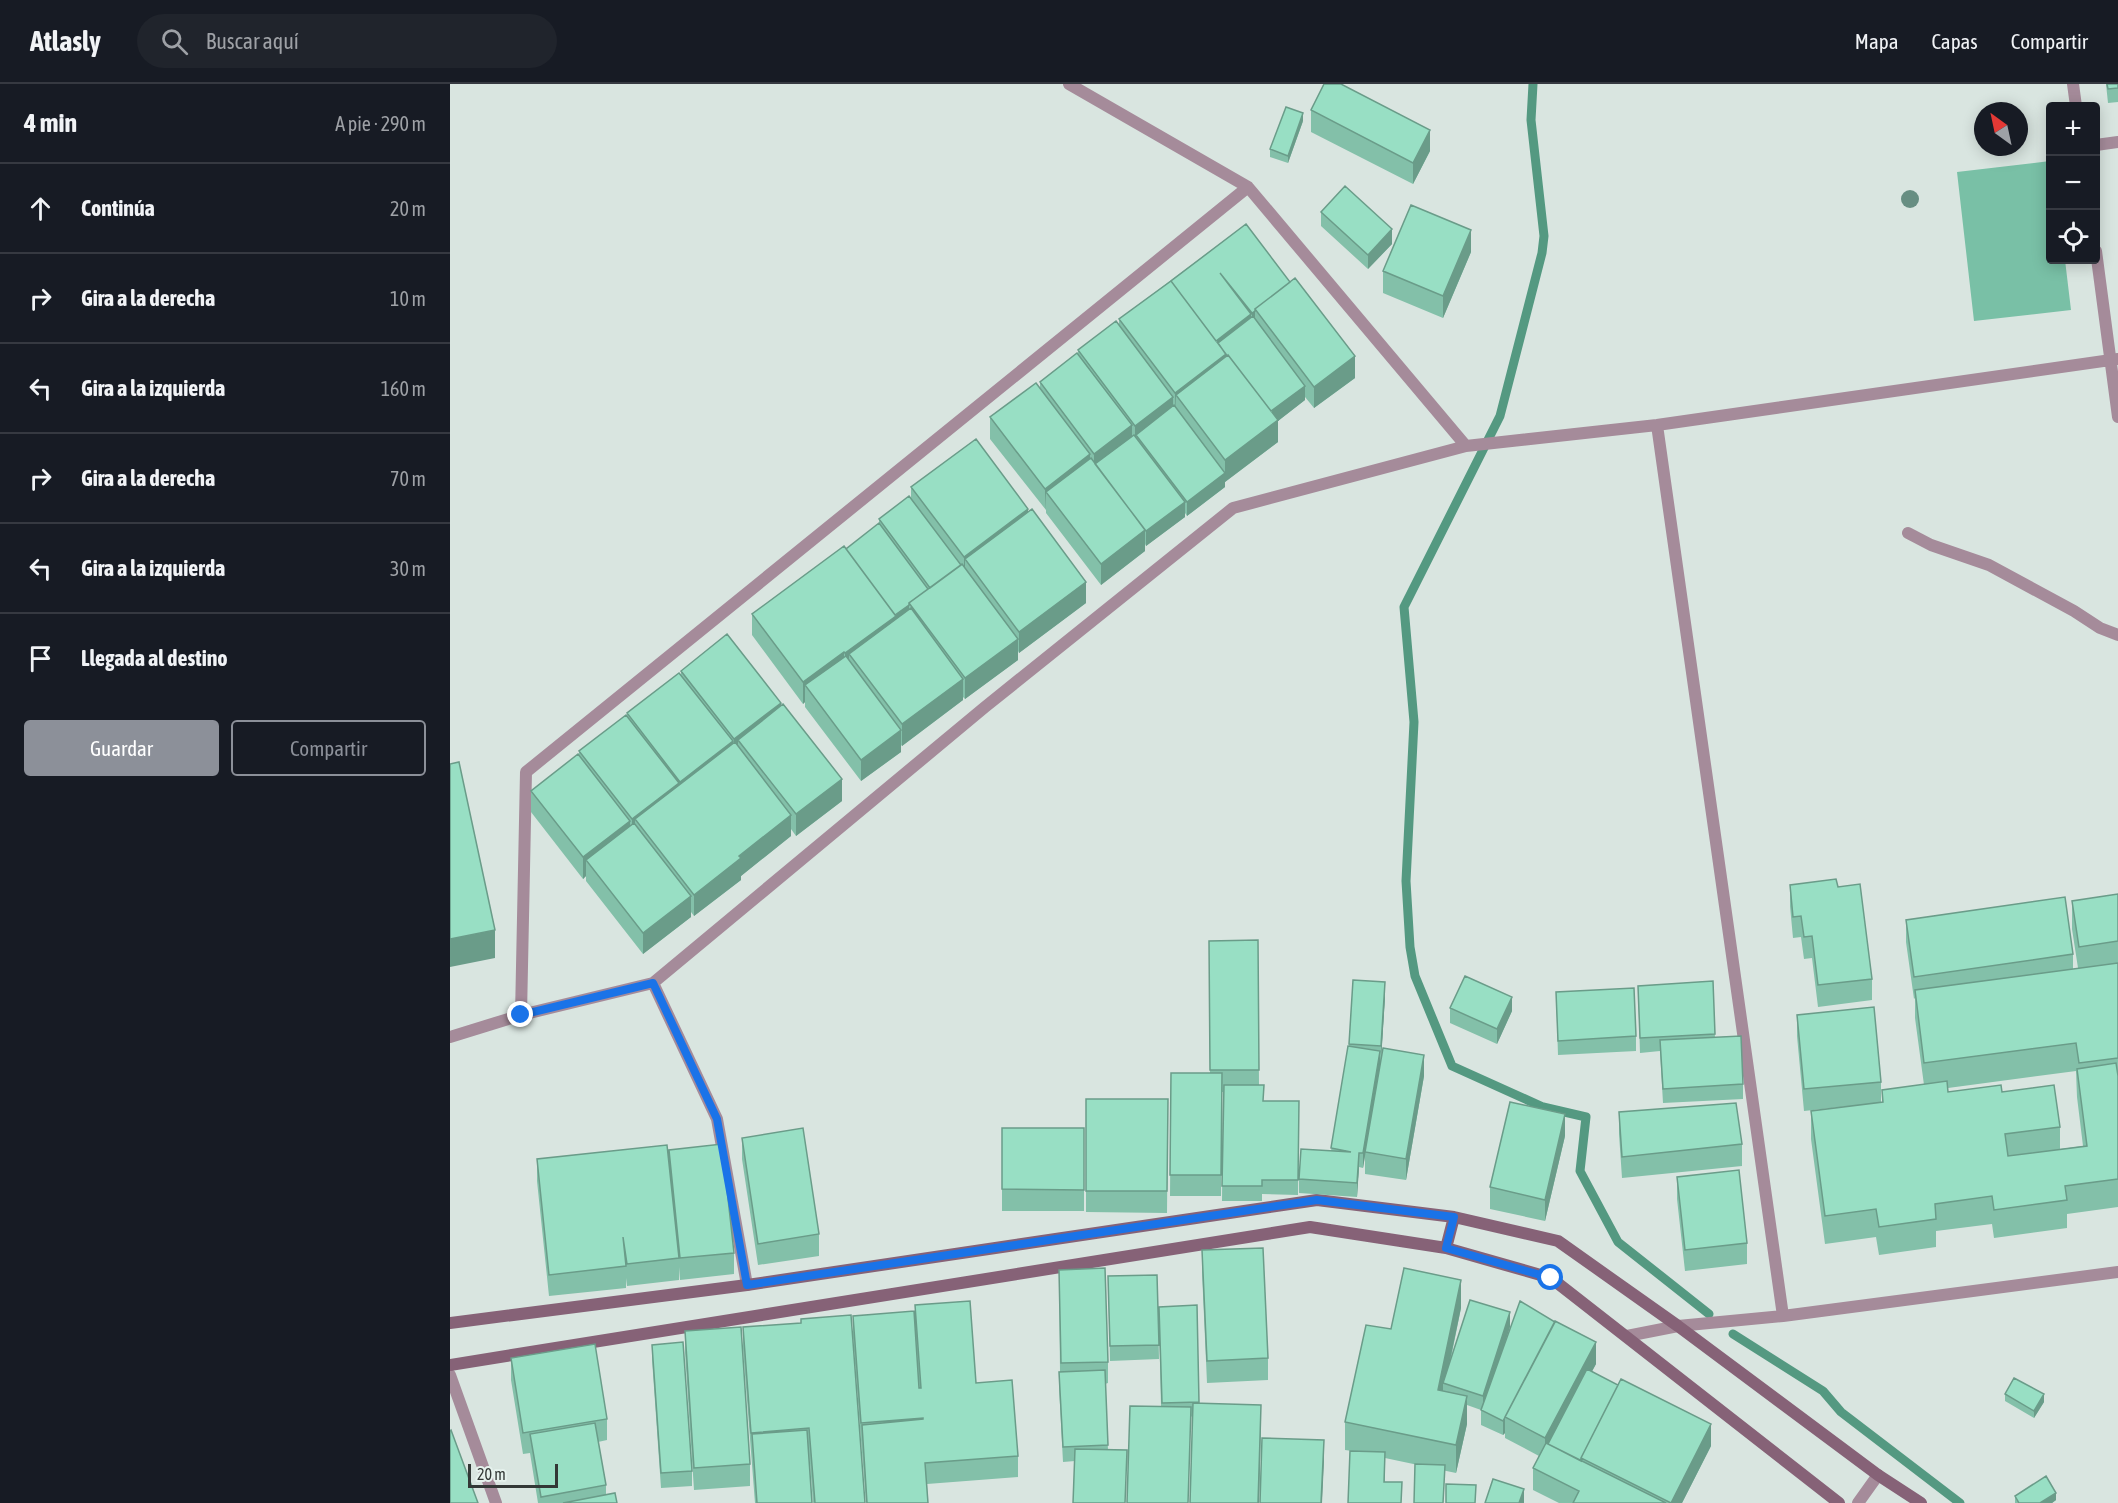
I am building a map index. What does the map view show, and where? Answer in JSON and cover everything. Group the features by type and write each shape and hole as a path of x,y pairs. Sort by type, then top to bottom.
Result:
{"main road":[{"path":"450,1323 747,1285 1317,1200 1454,1217 1558,1240 1878,1475 1921,1503"},
{"path":"1446,1248 1454,1217"},
{"path":"450,1365 1310,1227 1446,1248 1551,1278 1839,1503"}],"street":[{"path":"1069,84 1248,187 1466,446"},
{"path":"2073,84 2075,102"},
{"path":"2100,144 2118,142"},
{"path":"521,1015 526,772 1248,187"},
{"path":"2098,264 2114,360 2118,417"},
{"path":"450,1037 521,1015 653,983 985,707 1233,508 1466,446 1657,425 2114,360"},
{"path":"1657,425 1783,1316"},
{"path":"1908,533 1931,545 1989,565 2074,611 2100,628 2118,635"},
{"path":"653,983 717,1119 747,1285"},
{"path":"1627,1336 1678,1326 1783,1316 2118,1272"},
{"path":"450,1375 496,1503"},
{"path":"1858,1503 1878,1475"}],"green space":[{"path":"2046,161 2046,264 2065,264 2071,310 1974,321 1957,172"}],"building":[{"path":"1324,84 1341,84 1430,130 1413,163 1311,110"},
{"path":"2107,84 2118,84 2118,88 2108,89"},
{"path":"1286,107 1303,113 1288,156 1270,149"},
{"path":"1345,186 1392,229 1368,255 1321,212"},
{"path":"1411,205 1471,230 1443,296 1383,271"},
{"path":"1246,224 1290,282 1252,313 1220,273 1251,314 1216,341 1171,281"},
{"path":"1295,278 1355,356 1314,387 1255,309"},
{"path":"1171,281 1226,354 1175,393 1119,319"},
{"path":"1253,316 1305,386 1271,411 1218,343"},
{"path":"1116,321 1173,397 1135,426 1078,350"},
{"path":"1077,353 1132,425 1094,454 1040,382"},
{"path":"1228,355 1278,420 1225,460 1176,395"},
{"path":"1036,383 1090,454 1045,489 990,417"},
{"path":"1174,405 1225,473 1187,502 1136,435"},
{"path":"1134,435 1185,502 1146,531 1095,464"},
{"path":"976,439 1028,509 964,557 911,487"},
{"path":"1091,458 1145,530 1101,564 1046,492"},
{"path":"909,496 961,565 930,588 879,519"},
{"path":"1032,509 1086,582 1019,632 965,559"},
{"path":"879,523 928,589 895,615 846,549"},
{"path":"844,546 896,616 803,682 752,614"},
{"path":"962,564 1018,639 965,678 909,603"},
{"path":"911,608 963,679 902,724 849,654"},
{"path":"727,634 781,703 734,739 681,671"},
{"path":"846,656 901,730 861,760 805,685"},
{"path":"679,673 733,741 680,782 627,713"},
{"path":"783,704 842,779 796,814 738,740"},
{"path":"626,715 679,783 632,819 579,751"},
{"path":"735,742 791,815 694,895 635,819"},
{"path":"578,754 630,821 583,857 531,791"},
{"path":"459,762 495,930 450,939 450,764"},
{"path":"634,823 691,896 643,933 586,860"},
{"path":"1836,879 1838,887 1860,884 1872,979 1818,985 1812,936 1804,937 1801,916 1793,917 1790,885"},
{"path":"2118,894 2118,941 2079,947 2072,901"},
{"path":"2065,897 2073,954 1914,977 1906,920"},
{"path":"1258,940 1259,1070 1210,1070 1209,941"},
{"path":"2118,963 2118,1058 2079,1063 2076,1043 1924,1063 1915,990"},
{"path":"1465,976 1512,997 1497,1029 1450,1008"},
{"path":"1353,980 1385,982 1381,1046 1349,1044"},
{"path":"1713,981 1715,1034 1640,1038 1638,986"},
{"path":"1634,988 1636,1036 1558,1041 1556,992"},
{"path":"1874,1007 1881,1082 1804,1089 1797,1015"},
{"path":"1741,1036 1743,1084 1663,1089 1660,1040"},
{"path":"1348,1046 1380,1051 1363,1153 1359,1153 1357,1183 1299,1179 1301,1149 1351,1152 1331,1148"},
{"path":"1383,1048 1424,1055 1406,1159 1365,1152"},
{"path":"2116,1063 2118,1179 2065,1186 2067,1200 1994,1210 1992,1196 1935,1204 1936,1219 1879,1227 1876,1209 1825,1216 1811,1111 1883,1102 1882,1090 1947,1081 1948,1092 2001,1085 2002,1092 2054,1085 2060,1127 2005,1134 2008,1156 2087,1146 2077,1069"},
{"path":"1171,1073 1222,1073 1221,1175 1170,1175"},
{"path":"1224,1085 1264,1085 1263,1101 1299,1101 1298,1180 1262,1180 1262,1186 1222,1186"},
{"path":"1086,1099 1168,1099 1167,1191 1086,1191"},
{"path":"1510,1102 1565,1114 1545,1200 1490,1187"},
{"path":"1736,1103 1742,1144 1622,1157 1619,1112"},
{"path":"803,1128 819,1234 758,1244 742,1138"},
{"path":"1002,1128 1084,1128 1084,1190 1002,1189"},
{"path":"722,1144 734,1253 680,1258 669,1150"},
{"path":"667,1145 679,1258 627,1264 623,1237 626,1266 549,1275 537,1159"},
{"path":"1739,1170 1747,1243 1685,1250 1677,1177"},
{"path":"1263,1248 1268,1358 1207,1361 1202,1250"},
{"path":"1105,1268 1108,1362 1061,1363 1059,1270"},
{"path":"1404,1268 1461,1280 1438,1390 1467,1396 1456,1445 1345,1422 1366,1325 1391,1329"},
{"path":"1157,1275 1159,1345 1110,1346 1108,1276"},
{"path":"1470,1300 1510,1312 1483,1396 1443,1383"},
{"path":"970,1301 976,1383 1012,1380 1018,1456 925,1463 928,1503 867,1503 862,1425 923,1418 861,1423 853,1316 914,1311 919,1388 921,1388 915,1305"},
{"path":"1520,1301 1555,1322 1503,1421 1481,1410"},
{"path":"1197,1305 1199,1402 1162,1403 1159,1307"},
{"path":"851,1315 865,1503 815,1503 809,1428 751,1433 743,1327 801,1323 801,1319"},
{"path":"1555,1321 1596,1342 1545,1438 1505,1417"},
{"path":"741,1327 750,1464 694,1468 685,1331"},
{"path":"683,1342 692,1471 661,1473 652,1345"},
{"path":"595,1344 607,1419 523,1433 511,1358"},
{"path":"1587,1369 1618,1385 1581,1461 1548,1444"},
{"path":"1105,1370 1108,1445 1063,1447 1059,1372"},
{"path":"2014,1378 2044,1394 2034,1411 2005,1394"},
{"path":"1621,1379 1711,1424 1671,1503 1581,1458"},
{"path":"1193,1403 1261,1405 1258,1503 1190,1503"},
{"path":"1130,1406 1191,1407 1188,1503 1127,1503"},
{"path":"595,1423 606,1485 541,1497 530,1434"},
{"path":"451,1430 478,1503 450,1503"},
{"path":"807,1430 812,1503 757,1503 752,1434"},
{"path":"1262,1438 1324,1440 1321,1503 1260,1503"},
{"path":"1546,1443 1666,1503 1573,1503 1579,1491 1533,1468"},
{"path":"1075,1449 1127,1450 1125,1503 1073,1503"},
{"path":"1350,1451 1385,1452 1384,1482 1402,1482 1401,1503 1348,1503"},
{"path":"1415,1464 1445,1465 1443,1503 1414,1503"},
{"path":"2046,1476 2056,1493 2040,1503 2019,1503 2015,1496"},
{"path":"1493,1479 1524,1489 1519,1503 1485,1503"},
{"path":"1446,1484 1476,1485 1475,1503 1446,1503"},
{"path":"615,1493 617,1503 563,1503"}],"waterway":[{"path":"1533,84 1531,120 1544,236 1542,253 1500,416 1404,607 1414,722 1406,881 1410,947 1415,976 1452,1066 1543,1107 1586,1117 1580,1171 1618,1242 1709,1314"},
{"path":"1733,1334 1823,1391 1841,1412 1960,1503"}],"route":[{"path":"521,1015 653,983 717,1119 747,1285 1317,1200 1454,1217 1446,1248 1551,1278"}]}
